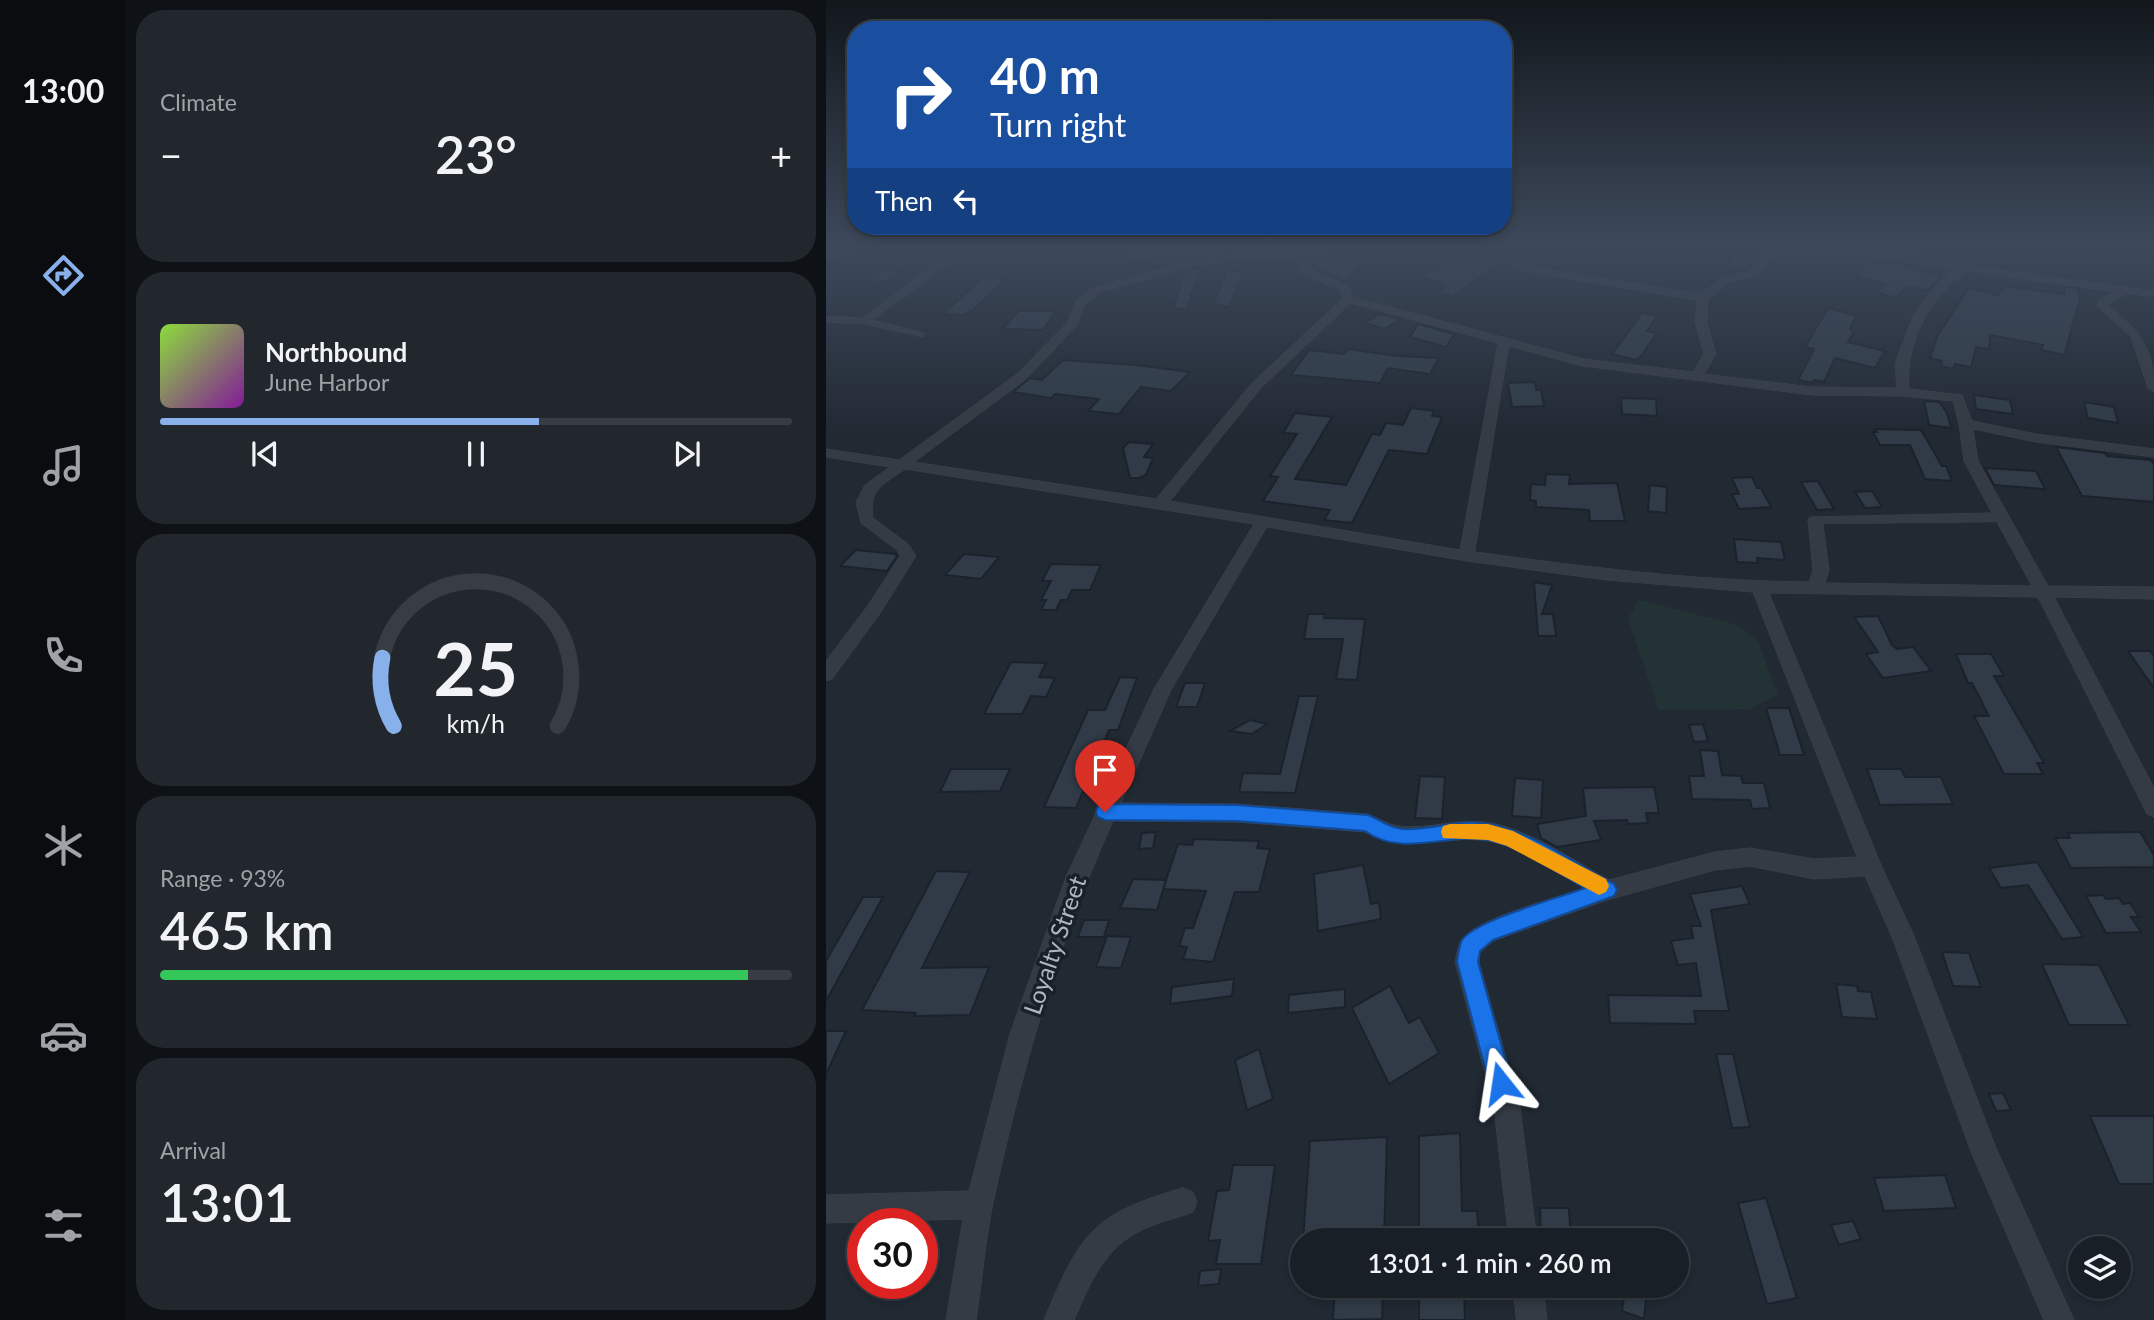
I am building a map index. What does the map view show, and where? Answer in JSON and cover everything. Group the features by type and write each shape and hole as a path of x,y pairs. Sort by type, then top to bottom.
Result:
{"street":[{"path":"864,321 881,309"},
{"path":"826,674 875,608 908,556 903,547 866,520 863,502 870,488 1021,376 1073,323 1078,309"},
{"path":"1160,504 1256,386 1339,309"},
{"path":"1385,309 1583,362 1812,391 1903,391 1958,398 1966,424 1971,461 2043,591 2154,808"},
{"path":"1696,375 1710,354 1701,322 1702,309"},
{"path":"1903,391 1901,364 1924,309"},
{"path":"2105,309 2136,336 2154,388"},
{"path":"826,319 864,321 920,335"},
{"path":"1466,556 1504,340"},
{"path":"1966,424 2036,438 2154,453"},
{"path":"826,453 1160,504 1466,556 1607,575 1759,587 2154,593"},
{"path":"1815,588 1821,570 1815,520 2001,517"},
{"name":"Loyalty Street","path":"961,1320 979,1205 1022,1034 1077,877 1163,689 1262,523"},
{"path":"1759,587 1871,866 1903,936 1985,1154 2059,1320"},
{"path":"1105,812 1237,813 1368,824 1382,833 1404,837 1462,830 1488,832 1513,839 1607,890"},
{"path":"1521,1228 1507,1107 1467,962 1471,946 1486,933 1607,890 1715,861 1750,857 1814,869 1871,866"},
{"path":"1059,1320 1095,1247 1119,1227 1147,1212 1183,1202"},
{"path":"826,1209 979,1205"},
{"path":"1529,1298 1532,1320"}],"shaded area":[{"path":"1639,600 1738,625 1758,642 1778,695 1749,709 1659,710 1628,619"}],"building":[{"path":"949,309 975,309 964,315 943,314"},
{"path":"1830,309 1856,316 1850,329 1854,332 1848,342 1885,351 1875,368 1835,358 1824,382 1814,380 1812,383 1798,380 1814,349 1805,347"},
{"path":"1955,309 2077,309 2064,355 2041,350 2043,345 1990,335 1989,349 1976,347 1971,367 1955,364 1953,369 1941,366 1942,361 1930,358 1938,335"},
{"path":"1018,311 1056,311 1043,330 1003,329"},
{"path":"1642,313 1657,316 1647,331 1657,333 1641,356 1636,360 1612,354"},
{"path":"1380,314 1400,319 1385,329 1365,323"},
{"path":"1418,324 1454,334 1446,347 1410,337"},
{"path":"1347,349 1439,358 1430,374 1388,368 1380,383 1291,375 1309,350 1344,354"},
{"path":"1063,360 1190,372 1171,391 1141,387 1119,414 1088,411 1099,399 1055,394 1051,398 1013,392 1030,378 1042,380"},
{"path":"1535,382 1536,390 1541,390 1544,406 1512,407 1508,383"},
{"path":"1974,395 2010,400 2013,414 1976,409"},
{"path":"1621,398 1656,399 1657,416 1622,414"},
{"path":"1924,401 1939,402 1947,413 1951,428 1929,425"},
{"path":"2084,402 2114,407 2118,423 2088,418"},
{"path":"1411,408 1434,411 1432,416 1442,417 1427,454 1389,450 1352,523 1324,520 1330,510 1263,501 1278,477 1270,476 1297,434 1283,433 1295,413 1332,417 1295,479 1346,485 1372,434 1380,435 1386,423 1403,425"},
{"path":"1875,429 1921,430 1942,466 1946,466 1952,481 1925,479 1910,445 1880,445 1873,432 1877,432"},
{"path":"1129,442 1153,444 1144,457 1153,458 1146,475 1139,478 1130,478 1123,448"},
{"path":"2056,447 2151,460 2154,465 2154,502 2082,496"},
{"path":"1985,468 2036,471 2045,489 1994,485"},
{"path":"1546,474 1570,475 1569,484 1617,483 1625,521 1590,521 1589,510 1536,507 1536,501 1530,500 1531,484 1545,485"},
{"path":"1752,477 1771,507 1739,509 1732,494 1739,494 1732,478"},
{"path":"1818,481 1834,509 1817,510 1801,482"},
{"path":"1650,485 1667,487 1666,513 1648,511"},
{"path":"1872,491 1882,507 1865,508 1855,492"},
{"path":"1734,539 1781,542 1785,560 1757,558 1758,563 1737,562"},
{"path":"856,550 897,556 887,571 840,566"},
{"path":"964,554 999,557 981,579 945,575"},
{"path":"1051,564 1101,565 1090,590 1072,590 1067,600 1061,600 1056,610 1041,610 1046,600 1041,600 1051,581 1042,581"},
{"path":"1534,582 1552,585 1542,614 1553,614 1556,636 1538,636"},
{"path":"1308,614 1325,614 1324,618 1365,619 1357,680 1336,679 1343,639 1304,639"},
{"path":"1878,616 1892,645 1897,649 1913,647 1931,671 1883,678 1866,654 1878,652 1854,617"},
{"path":"2128,651 2150,651 2154,656 2154,688"},
{"path":"1956,654 1991,654 2004,676 1994,676 2044,763 2037,763 2043,774 2004,774 1974,716 1989,716 1972,683 1968,683"},
{"path":"1011,662 1046,663 1039,677 1055,678 1046,697 1031,696 1022,714 984,714"},
{"path":"1120,677 1137,678 1118,730 1109,730 1076,808 1044,807 1088,710 1105,710"},
{"path":"1185,683 1205,683 1197,707 1176,707"},
{"path":"1299,696 1318,696 1295,793 1239,792 1243,773 1280,774"},
{"path":"1766,708 1789,708 1804,755 1780,755"},
{"path":"1250,720 1267,724 1252,734 1230,731"},
{"path":"1703,724 1708,741 1694,742 1689,725"},
{"path":"1700,750 1718,751 1722,775 1741,776 1743,783 1764,783 1770,808 1752,809 1750,800 1692,799 1689,776 1704,776"},
{"path":"951,769 1010,769 1000,791 940,792"},
{"path":"1867,769 1901,769 1905,777 1941,777 1953,804 1880,805"},
{"path":"1420,776 1445,777 1442,819 1415,818"},
{"path":"1515,778 1543,780 1541,818 1512,816"},
{"path":"1654,787 1659,813 1646,813 1648,823 1628,824 1627,820 1594,821 1601,840 1557,847 1541,838 1537,824 1586,816 1583,788"},
{"path":"1156,832 1153,848 1139,849 1142,833"},
{"path":"2140,832 2154,855 2154,867 2071,868 2055,838 2070,838 2068,833"},
{"path":"1194,839 1259,841 1257,848 1270,849 1259,892 1235,892 1213,962 1183,959 1187,947 1179,946 1185,928 1193,928 1206,891 1163,889 1178,844 1192,845"},
{"path":"2037,862 2083,937 2062,939 2028,885 2001,888 1989,868"},
{"path":"1363,865 1371,904 1379,902 1381,919 1318,931 1314,874"},
{"path":"936,871 970,872 922,968 989,967 970,1015 914,1016 916,1013 862,1010"},
{"path":"1133,879 1166,880 1157,910 1120,908"},
{"path":"1742,886 1750,904 1711,910 1729,1011 1694,1011 1696,1024 1610,1023 1608,995 1701,996 1696,963 1678,965 1671,941 1693,938 1691,926 1701,926 1690,894"},
{"path":"2103,895 2106,899 2119,898 2123,904 2130,903 2139,917 2131,917 2141,932 2106,933 2086,896"},
{"path":"863,897 883,897 826,1001 826,961"},
{"path":"1084,920 1109,920 1104,937 1078,937"},
{"path":"1107,936 1131,937 1121,968 1096,967"},
{"path":"1942,952 1969,953 1981,987 1953,986"},
{"path":"2042,964 2099,965 2129,1025 2069,1025"},
{"path":"1234,979 1232,996 1170,1004 1172,987"},
{"path":"1836,984 1857,986 1858,991 1871,992 1877,1019 1842,1017"},
{"path":"1390,986 1409,1023 1420,1017 1439,1053 1389,1084 1352,1008"},
{"path":"1345,989 1345,1007 1288,1013 1289,995"},
{"path":"826,1031 846,1031 826,1074"},
{"path":"1259,1049 1273,1099 1247,1110 1235,1060"},
{"path":"1716,1054 1733,1054 1750,1127 1732,1128"},
{"path":"2003,1093 2011,1110 1996,1111 1989,1094"},
{"path":"2090,1116 2154,1116 2154,1184 2119,1184"},
{"path":"1460,1133 1462,1211 1477,1211 1478,1228 1419,1228 1419,1136"},
{"path":"1387,1137 1384,1228 1304,1228 1310,1141"},
{"path":"1233,1165 1275,1165 1261,1264 1216,1264 1220,1240 1208,1241 1217,1191 1229,1190"},
{"path":"1945,1175 1956,1208 1884,1211 1874,1178"},
{"path":"1766,1198 1797,1298 1767,1304 1738,1203"},
{"path":"1540,1208 1569,1208 1570,1228 1541,1228"},
{"path":"1853,1221 1861,1239 1839,1245 1831,1225"},
{"path":"1221,1269 1219,1284 1198,1286 1200,1271"},
{"path":"1334,1298 1383,1298 1382,1319 1333,1320"},
{"path":"1419,1298 1464,1298 1465,1320 1419,1320"},
{"path":"1624,1298 1646,1300 1644,1319 1622,1311"}],"slow traffic":[{"path":"1450,832 1488,832 1513,839 1599,886"}],"route":[{"path":"1105,812 1237,813 1368,824 1382,833 1404,837 1462,830 1488,832 1513,839 1607,890 1486,933 1471,946 1467,962 1501,1083"}]}
